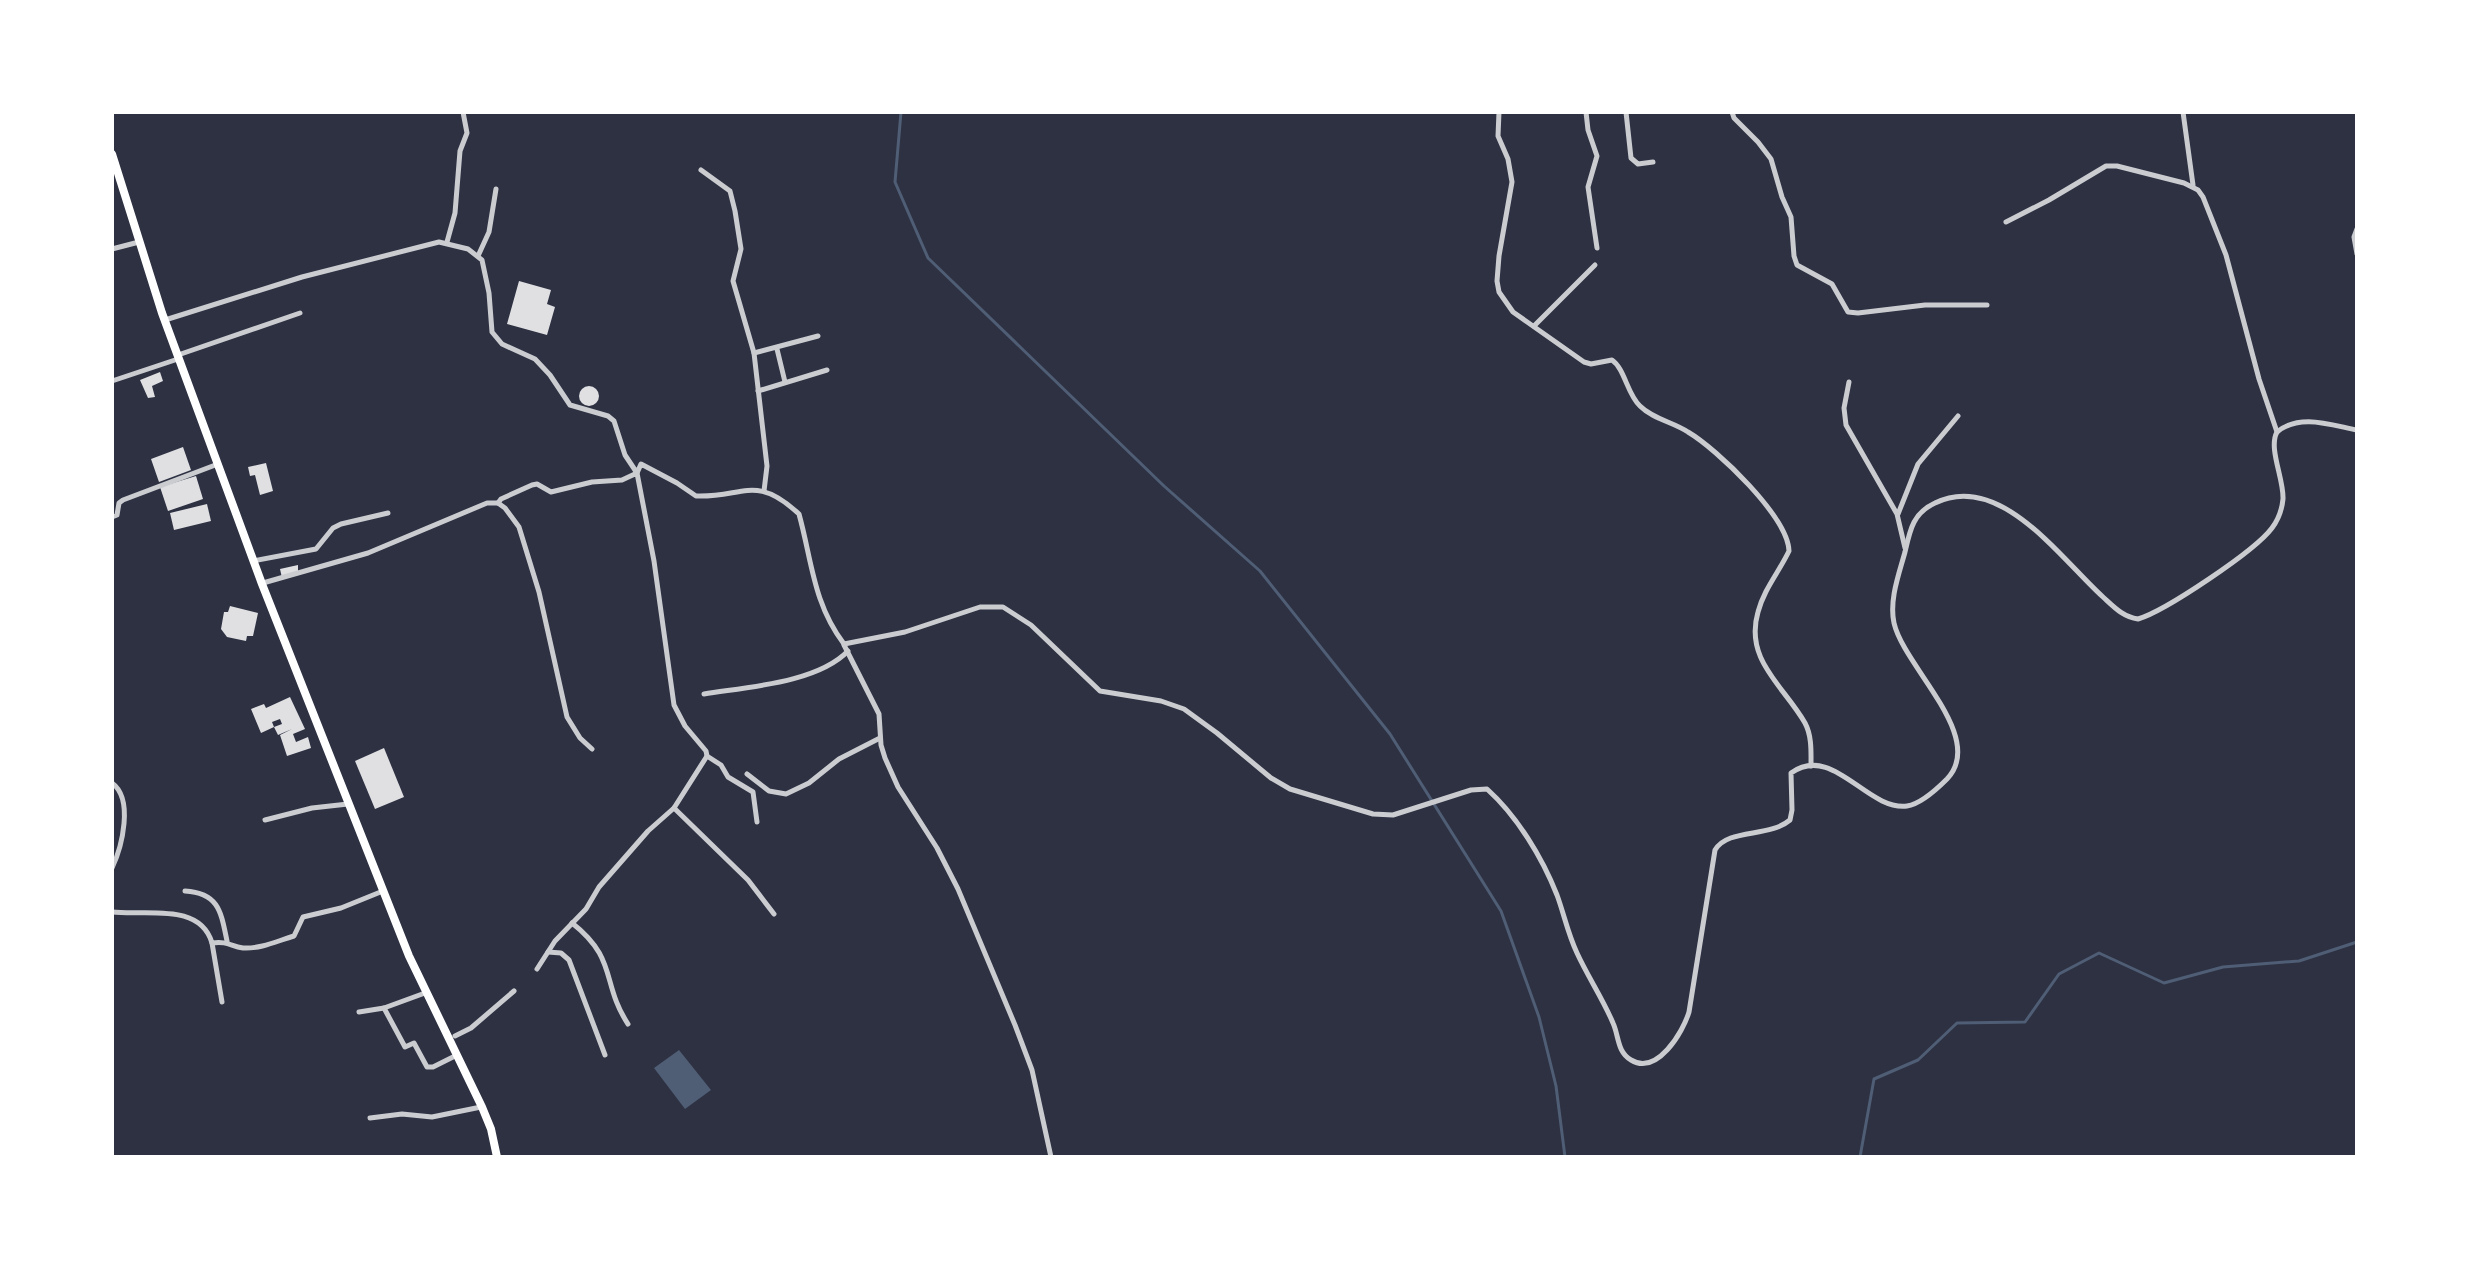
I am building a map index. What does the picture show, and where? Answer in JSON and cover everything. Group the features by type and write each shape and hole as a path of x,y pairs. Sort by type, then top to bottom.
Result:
{"highway":[{"path":"112,154 116,180 253,561 425,993 482,1107 497,1157"}],"street":[{"path":"447,242 455,213 460,151 467,133 463,112"},
{"path":"1499,112 1498,136 1510,164 1512,182 1497,281 1499,292 1507,306 1584,362 1614,361 1638,405 1707,445 1782,526 1789,551 1760,604 1755,644 1766,670 1806,725 1811,766"},
{"path":"1586,112 1588,130 1597,156 1588,187 1597,248"},
{"path":"1626,112 1631,158 1638,164 1653,162"},
{"path":"1732,112 1771,159 1791,217 1797,265 1832,284 1848,312 1925,305 1987,305"},
{"path":"2183,112 2193,186"},
{"path":"844,644 905,632 980,607 1003,607 1031,625 1095,688 1104,693 1161,701 1184,709 1258,768 1290,789 1373,814 1393,815 1471,790 1487,789 1520,827 1545,868 1575,949 1615,1026 1620,1047 1632,1061 1644,1063 1656,1059 1669,1048 1686,1022 1692,1003 1698,950 1709,904 1712,857 1718,845 1727,839 1766,832 1790,820 1791,773 1811,766 1834,770 1882,800 1895,806 1905,806 1917,802 1936,788 1957,766 1958,750 1951,725 1903,645 1894,622 1894,596 1906,549 1913,523 1923,509 1955,496 1997,504 2022,519 2117,610 2133,619 2142,618 2236,559 2275,525 2283,489 2274,448 2277,432 2219,233 2203,197 2193,186 2117,166 2106,166 2006,222"},
{"path":"701,170 730,191 741,249 733,281 754,353 767,466 764,491"},
{"path":"478,256 489,232 496,189"},
{"path":"2357,229 2354,237 2357,254"},
{"path":"112,249 139,242"},
{"path":"165,320 302,277 447,242 478,256 482,260 489,293 490,325 497,339 535,359 577,410 608,416 614,421 625,455 637,473 654,561 674,705 707,756 721,765 728,777 753,792 757,822"},
{"path":"1533,327 1595,265"},
{"path":"112,381 300,313"},
{"path":"754,353 818,336"},
{"path":"777,349 785,382"},
{"path":"758,391 827,370"},
{"path":"1849,382 1844,408 1846,425 1897,514 1906,549"},
{"path":"1897,514 1918,464 1958,416"},
{"path":"2277,432 2303,421 2357,430"},
{"path":"112,517 117,515 119,503 123,500 218,464"},
{"path":"498,503 537,484 551,492 592,482 622,480 637,473 641,464 696,496 748,489 764,491 799,514 815,587 833,629 848,651 879,714 885,758 898,787 937,848 958,889 1015,1025 1032,1070 1051,1157"},
{"path":"262,584 368,553 487,503 498,503 511,514 524,540 567,717 580,738 592,749"},
{"path":"253,561 316,549 333,528 388,513"},
{"path":"704,694 806,674 831,664 848,651"},
{"path":"747,774 775,793 793,793 839,759 880,738"},
{"path":"537,969 636,845 674,808 707,756"},
{"path":"112,783 120,791 124,827 112,868"},
{"path":"265,820 312,808 349,804"},
{"path":"674,808 748,880 774,914"},
{"path":"185,891 205,894 215,902 222,916 227,941"},
{"path":"212,943 227,941 239,948 258,948 294,936 303,917 341,908 383,891"},
{"path":"112,912 172,914 192,918 209,931 222,1002"},
{"path":"572,923 594,942 603,956 616,1004 628,1024"},
{"path":"548,952 561,953 569,960 605,1055"},
{"path":"455,1036 471,1028 514,991"},
{"path":"359,1012 384,1008 425,993"},
{"path":"384,1008 405,1047 414,1043 427,1067 457,1055"},
{"path":"370,1118 402,1114 432,1117 482,1107"}],"water":[{"path":"679,1050 711,1090 685,1109 654,1068"}],"building":[{"path":"519,281 551,290 547,304 555,307 547,335 507,324"},
{"path":"160,372 163,381 152,386 155,397 148,398 140,380"},
{"path":"585,386 593,386 599,396 593,406 585,406 579,400 579,392"},
{"path":"183,447 191,470 159,482 151,459"},
{"path":"266,463 273,491 260,495 255,475 250,476 248,467"},
{"path":"196,476 203,499 168,511 160,487"},
{"path":"207,504 211,521 174,530 170,513"},
{"path":"298,565 298,574 282,578 280,569"},
{"path":"230,606 258,613 253,636 247,636 246,641 227,637 221,629 224,612 228,612"},
{"path":"290,697 305,729 293,734 296,742 308,737 311,748 287,756 280,735 292,729 278,735 274,727 261,733 251,709 264,704 266,708","holes":["280,719 282,724 274,727 272,722"]},
{"path":"384,748 404,797 375,809 355,761"}],"waterway":[{"path":"901,112 895,182 928,258 1164,486 1260,571 1390,734 1501,911 1539,1017 1556,1086 1565,1157"},
{"path":"1860,1157 1874,1079 1918,1060 1957,1023 2025,1022 2059,974 2099,953 2164,983 2223,967 2299,961 2357,942"}]}
